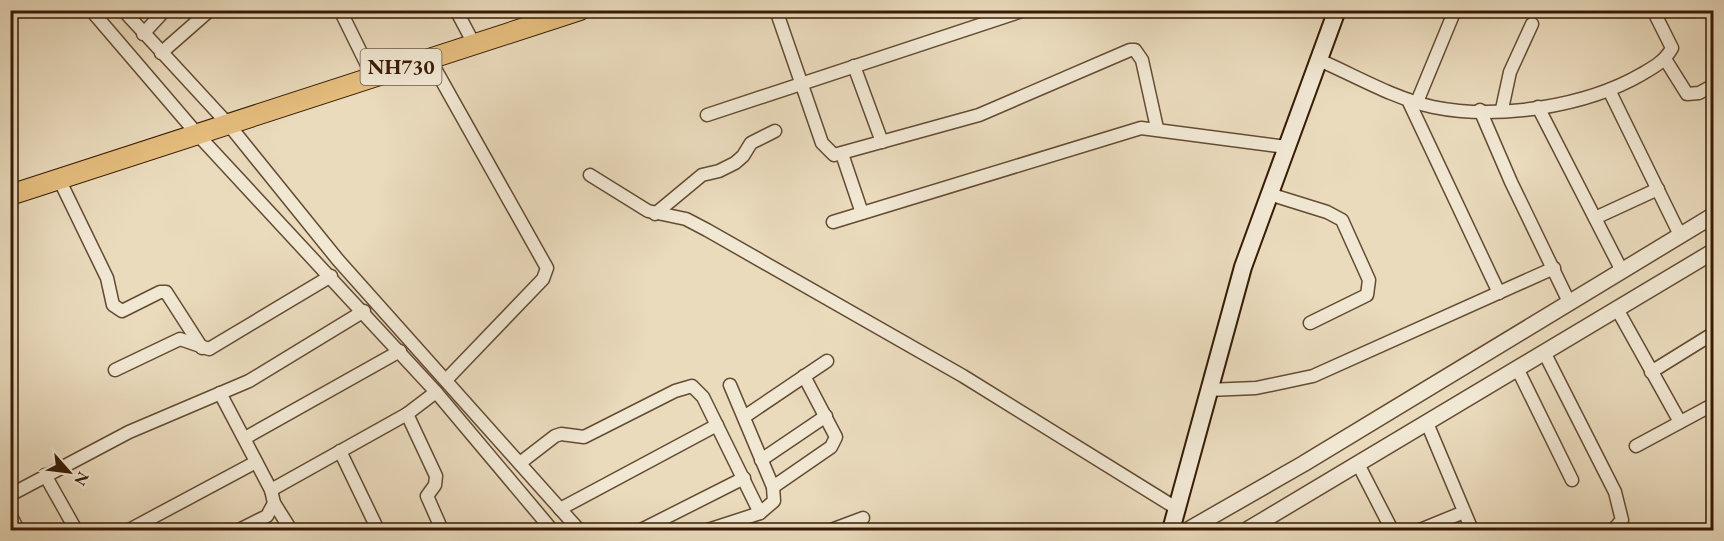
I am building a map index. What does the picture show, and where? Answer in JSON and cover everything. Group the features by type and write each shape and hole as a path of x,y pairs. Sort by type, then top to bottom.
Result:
{"highway":[{"name":"NH730","path":"10,195 580,10"}],"main road":[{"path":"1171,531 1243,267 1337,10"}],"street":[{"path":"91,10 214,130 338,260 579,531"},
{"path":"123,10 161,53 214,130 331,276 436,392 552,531"},
{"path":"143,34 165,10"},
{"path":"161,53 210,10"},
{"path":"340,10 373,77"},
{"path":"456,10 474,44"},
{"path":"776,10 800,84 825,149 834,155 979,115 1135,50 1142,60 1157,128"},
{"path":"707,115 1025,10"},
{"path":"1455,10 1412,101 1499,293"},
{"path":"1319,60 1412,101 1450,109 1502,110 1538,107 1588,99 1636,77 1665,58 1672,48 1653,10"},
{"path":"1502,110 1510,72 1532,24"},
{"path":"429,58 547,268 543,279 446,380"},
{"path":"1665,58 1687,94 1699,93 1713,85"},
{"path":"854,66 882,142"},
{"path":"1609,90 1680,235"},
{"path":"1538,107 1621,269"},
{"path":"1480,110 1511,182 1569,302"},
{"path":"833,222 1127,131 1157,128 1286,147"},
{"path":"656,214 702,175 719,171 735,163 743,156 751,143 775,131"},
{"path":"842,154 862,213"},
{"path":"590,175 656,214 686,219 963,376 1176,508"},
{"path":"59,179 107,278 113,305 122,311 160,292 166,292 202,348"},
{"path":"1595,218 1658,189"},
{"path":"1269,194 1327,212 1342,220 1369,280 1367,294 1310,323"},
{"path":"1188,531 1303,464 1713,215"},
{"path":"1247,531 1713,252"},
{"path":"1208,390 1256,388 1300,380 1554,268"},
{"path":"115,370 180,339 185,338 202,348 209,349 331,276"},
{"path":"1617,309 1680,422"},
{"path":"10,495 129,432 249,381 364,311"},
{"path":"1651,372 1713,333"},
{"path":"245,438 400,351"},
{"path":"1544,352 1615,492 1622,520 1613,531"},
{"path":"744,417 827,361"},
{"path":"1517,368 1572,480"},
{"path":"772,487 835,442 834,430 804,376"},
{"path":"708,531 760,513 774,501 772,487 730,385"},
{"path":"519,463 555,436 561,434 584,437 687,386 697,389 760,513"},
{"path":"271,490 407,414 436,392"},
{"path":"220,393 271,490 274,503 291,531"},
{"path":"1636,446 1713,404"},
{"path":"407,414 436,476 435,485 427,496 442,531"},
{"path":"761,460 826,416"},
{"path":"1426,423 1472,531"},
{"path":"560,509 717,425"},
{"path":"340,452 378,531"},
{"path":"129,531 256,462"},
{"path":"1358,464 1392,531"},
{"path":"45,475 76,531"},
{"path":"641,531 744,478"},
{"path":"239,531 267,516 274,503"},
{"path":"1420,531 1464,512"},
{"path":"10,514 18,531"},
{"path":"831,531 863,518"}]}
